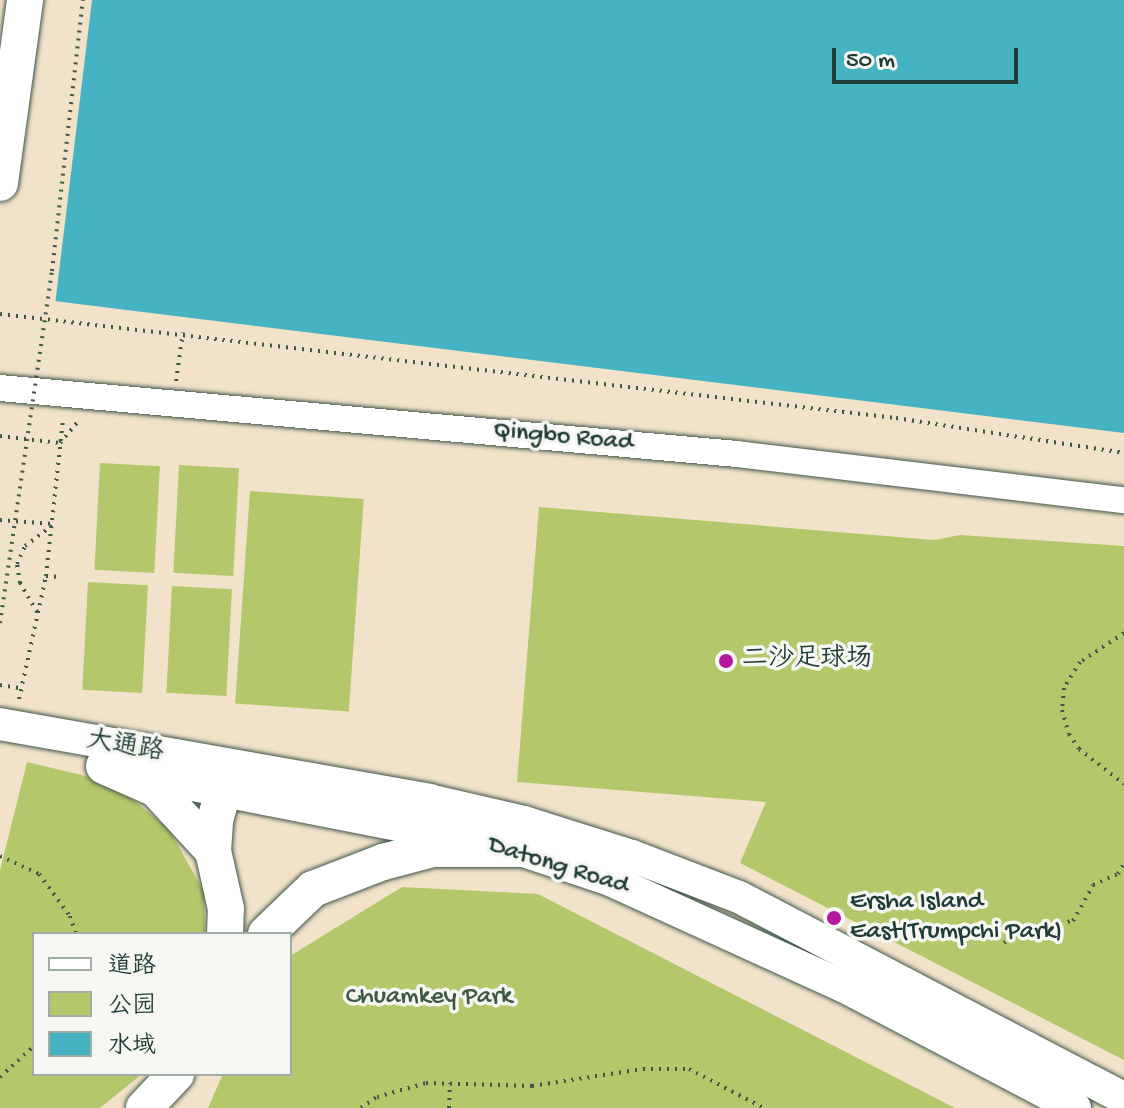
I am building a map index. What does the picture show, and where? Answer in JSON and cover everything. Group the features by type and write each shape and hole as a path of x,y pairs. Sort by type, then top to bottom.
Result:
{"highway":[{"path":"0,183 25,0"},
{"path":"104,766 156,789 213,851"},
{"path":"225,932 226,909 213,851 222,795 251,772"},
{"path":"268,932 313,889 383,862 433,849 518,849"},
{"path":"144,1108 174,1076"},
{"path":"176,1108 200,1076"}],"main road":[{"name":"Datong Road","path":"2,732 104,766 222,795 518,849 610,880 714,924 1075,1108"},
{"name":"大通路","path":"2,732 251,772"},
{"name":"Datong Road","path":"251,772 443,803 632,856 739,897 1124,1098"}],"street":[{"name":"Qingbo Road","path":"0,388 736,454 1124,500"}],"path":[{"path":"0,623 50,285 83,0"},
{"path":"0,314 183,332 896,418 1124,453"},
{"path":"173,403 183,332"},
{"path":"2,732 24,689 46,576 66,393"},
{"path":"60,443 82,418"},
{"path":"0,436 60,443"},
{"path":"0,520 53,524"},
{"path":"38,616 20,583 17,564 25,546 53,524"},
{"path":"10,563 17,564"},
{"path":"46,576 60,577"},
{"path":"1124,633 1080,662 1064,688 1062,710 1069,734 1079,749 1124,784"},
{"path":"0,685 24,689"},
{"path":"0,856 39,874 70,916 75,932"},
{"path":"1004,943 1020,928 1073,921 1093,885 1118,874 1124,863"},
{"path":"0,1077 32,1048"},
{"path":"361,1108 377,1097 426,1083 532,1086 643,1069 689,1069 764,1108"},
{"path":"449,1108 450,1083"}],"green space":[{"path":"100,463 160,466 154,573 94,570"},
{"path":"179,465 239,468 233,576 173,573"},
{"path":"250,491 364,499 349,711 235,703"},
{"path":"539,507 934,540 960,535 1124,546 1124,1060 740,863 766,802 517,782"},
{"path":"88,582 148,585 142,693 82,690"},
{"path":"172,586 232,589 226,696 166,693"},
{"path":"27,762 111,782 169,829 204,892 205,932 32,932 32,1076 140,1076 100,1108 0,1108 0,870"},
{"name":"Chuamkey Park","path":"402,887 538,894 955,1108 208,1108 222,1076 292,1076 292,955"}],"water":[{"path":"0,0 1124,0 1124,433 46,300"}],"pier":[{"path":"0,0 92,0 55,305 0,299"}],"place":[{"name":"二沙足球场","path":"726,661"},
{"name":"Ersha Island East(Trumpchi Park)","path":"834,918"}]}
